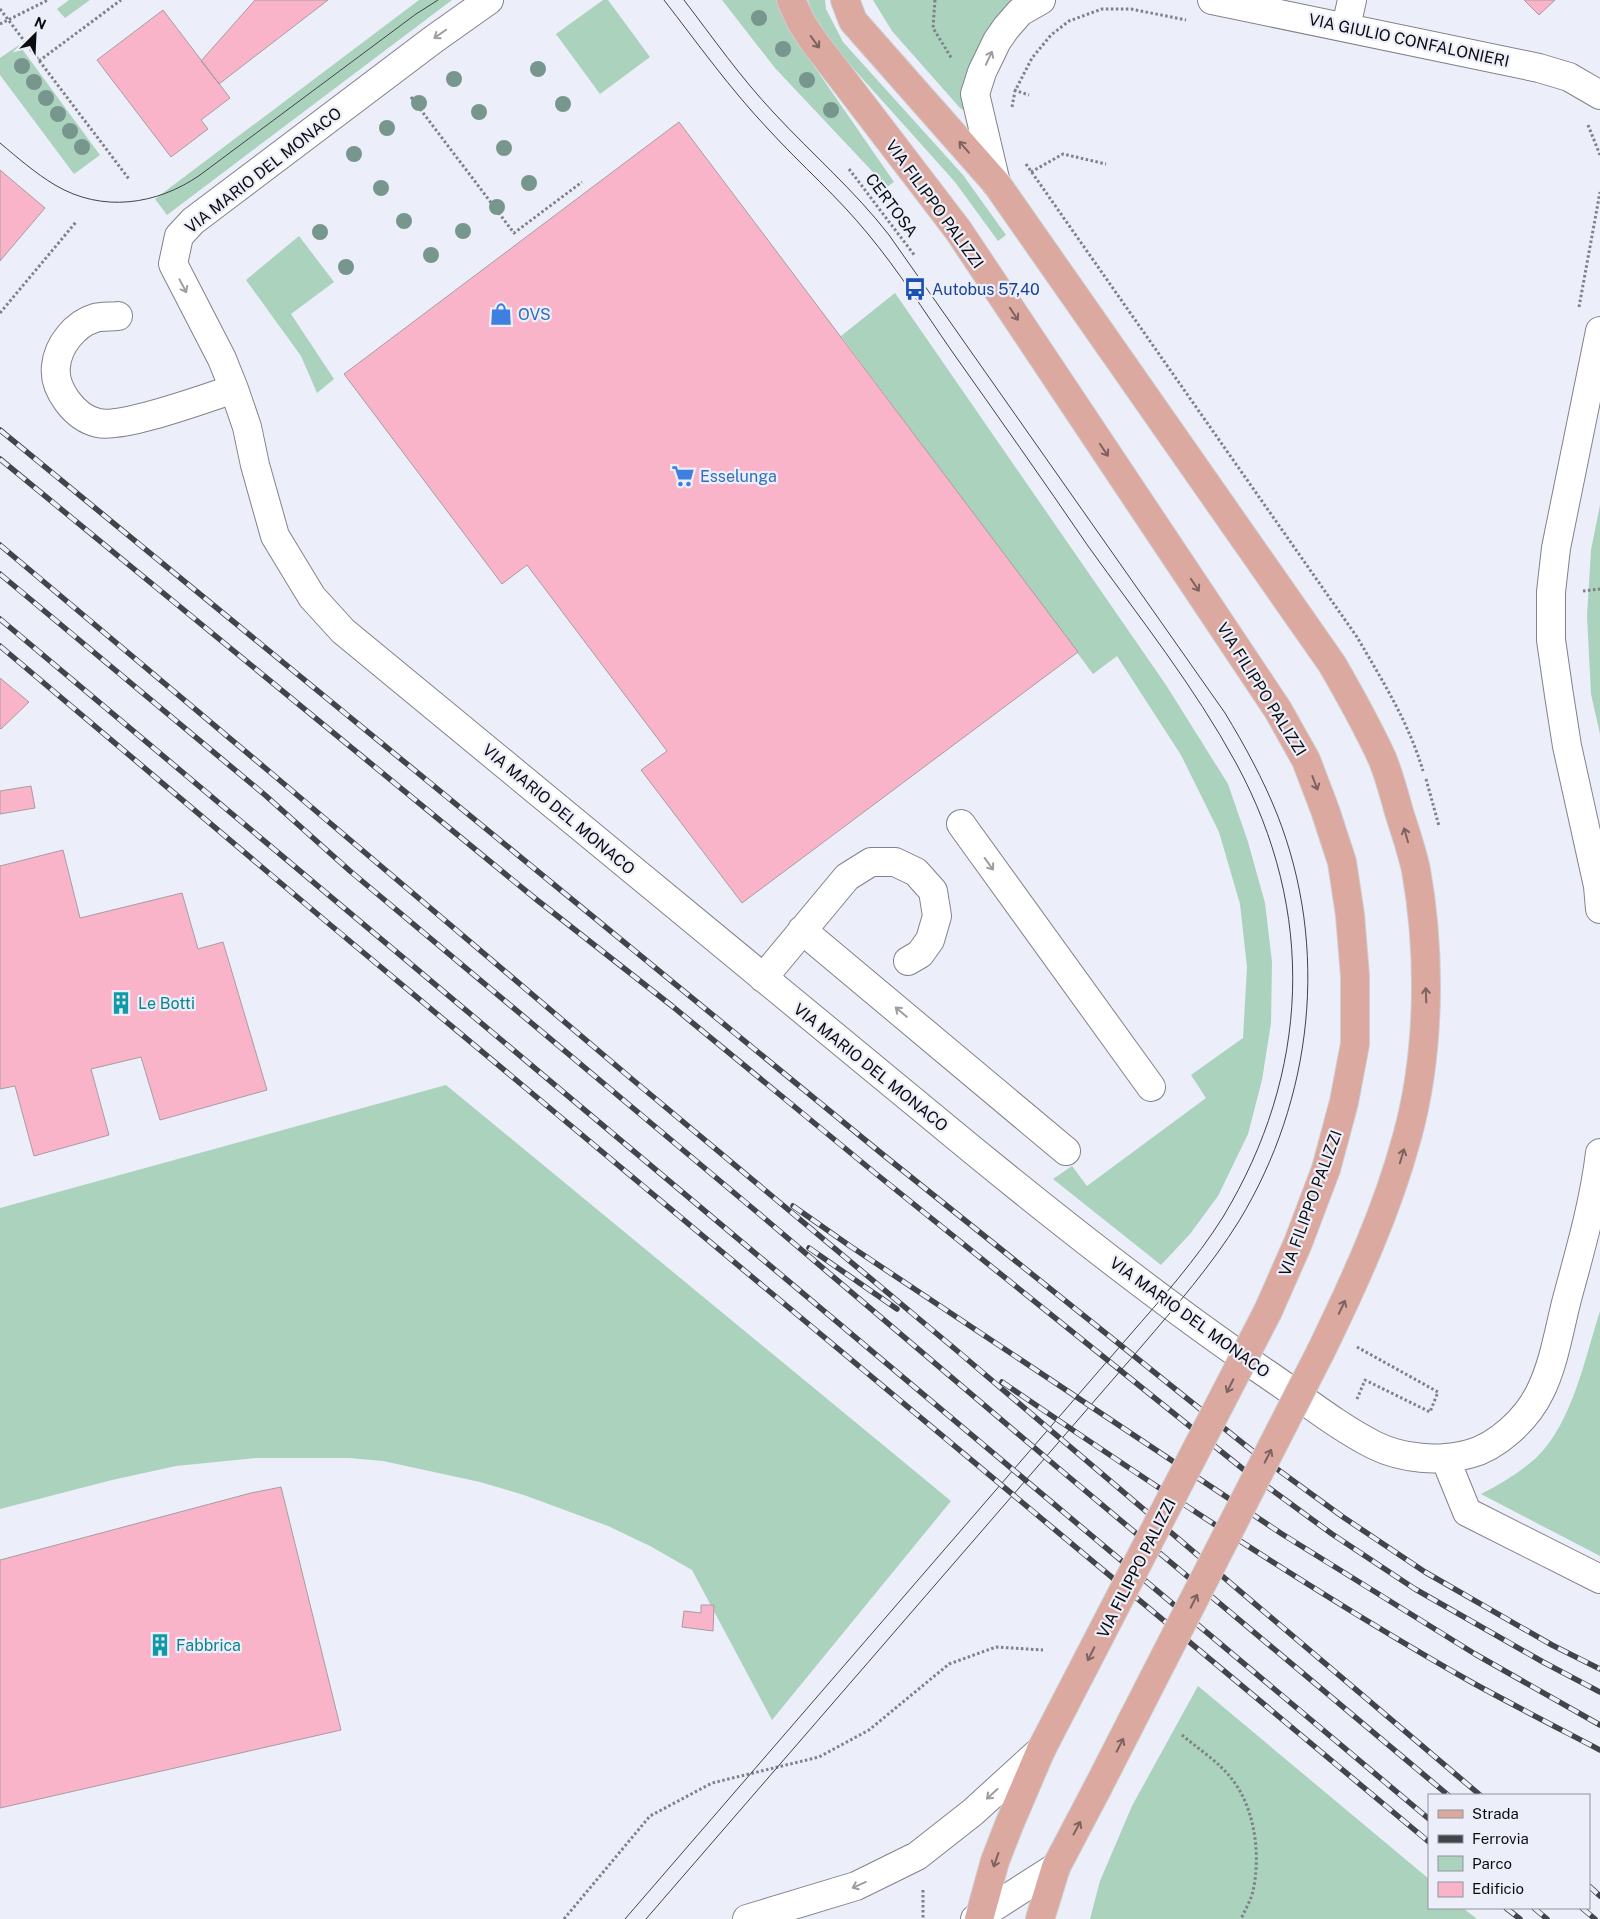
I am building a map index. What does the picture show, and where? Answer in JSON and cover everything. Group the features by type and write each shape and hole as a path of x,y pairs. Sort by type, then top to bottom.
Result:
{"main road":[{"name":"VIA FILIPPO PALIZZI","path":"791,0 801,22 812,38 958,230 1278,710 1306,760 1326,810 1342,862 1350,914 1355,976 1355,1044 1344,1102 1326,1169 1298,1243 1268,1311 1042,1750"},
{"path":"845,0 853,21 996,183 1332,664 1365,724 1382,760 1416,869 1422,916 1426,1005 1418,1094 1395,1179 1379,1222 1357,1276 1322,1351 1056,1867 1040,1919"},
{"path":"978,1918 1002,1843 1042,1750"}],"street":[{"name":"VIA MARIO DEL MONACO","path":"489,0 434,39 193,221 179,236 173,264 222,359 234,389 247,427 274,536 312,597 343,630 1022,1191 1206,1332 1344,1427 1377,1446 1409,1456 1445,1458"},
{"path":"996,183 975,94 986,65 1006,28 1020,12 1041,0"},
{"name":"VIA GIULIO CONFALONIERI","path":"1212,0 1539,68 1569,77 1600,95"},
{"path":"1346,27 1352,0"},
{"path":"118,316 96,317 80,325 64,341 56,366 60,391 77,414 98,424 122,423 234,389"},
{"path":"1600,331 1556,548 1551,592 1552,640 1559,696 1567,746 1598,886 1600,909"},
{"path":"961,824 1151,1087"},
{"path":"763,978 847,877 871,862 895,862 916,872 933,891 937,916 930,940 920,954 908,961"},
{"path":"802,930 1066,1151"},
{"path":"1600,1153 1597,1176 1584,1234 1551,1363 1539,1395 1522,1418 1499,1441 1473,1454 1445,1458 1467,1512 1600,1579"},
{"name":"VIA FILIPPO PALIZZI","path":"747,1919 856,1886 917,1856 973,1812 1042,1750"},
{"path":"978,1918 1056,1867"}],"path":[{"path":"0,24 48,0"},
{"path":"39,62 121,0"},
{"path":"935,0 933,28 956,65"},
{"path":"1012,109 1015,91 1024,72 1044,42 1070,21 1102,9 1132,9 1195,21"},
{"path":"0,10 129,179"},
{"path":"1006,86 1015,91 1029,94"},
{"path":"410,94 514,233 582,182"},
{"path":"1585,122 1590,128 1600,154"},
{"path":"1021,156 1031,172 1063,154 1106,164"},
{"name":"CERTOSA","path":"849,169 915,256"},
{"path":"0,313 76,222"},
{"path":"1581,592 1600,589"},
{"path":"1356,1346 1438,1392 1430,1412 1365,1380 1357,1399"},
{"path":"564,1919 650,1816 712,1783 820,1757 869,1730 949,1664 996,1647 1043,1650"},
{"path":"1182,1735 1231,1777 1242,1794 1250,1817 1255,1841 1256,1865 1253,1892 1241,1919"},
{"path":"923,1880 923,1919"}],"green space":[{"path":"69,0 90,0 65,18 57,9"},
{"path":"419,0 452,0 167,215 155,199"},
{"path":"603,0 608,0 650,57 600,94 556,34"},
{"path":"722,0 776,0 789,30 894,182 887,187 775,68"},
{"path":"808,0 825,0 826,9 843,42 963,175 1006,235 998,241 955,182 835,48 813,14"},
{"path":"873,0 1026,0 969,110 965,111 960,108 892,31"},
{"path":"19,45 100,155 74,174 0,75 0,58"},
{"path":"299,236 334,282 291,314 334,379 317,393 301,356 246,280"},
{"path":"895,293 1166,685 1228,784 1248,842 1265,903 1272,962 1271,1023 1262,1080 1248,1134 1218,1196 1190,1234 1161,1265 1053,1179 1072,1166 1087,1186 1206,1098 1191,1075 1243,1038 1247,967 1240,904 1219,832 1181,755 1117,656 1093,674 841,336"},
{"path":"1600,505 1600,734 1591,694 1587,616 1591,550"},
{"path":"446,1085 951,1501 772,1720 692,1570 650,1546 608,1526 524,1495 480,1482 383,1461 349,1458 256,1458 176,1466 112,1480 0,1509 0,1208"},
{"path":"1600,1311 1600,1556 1481,1494 1523,1469 1548,1444 1559,1427 1576,1389"},
{"path":"1198,1686 1428,1878 1428,1909 1464,1909 1477,1919 1090,1919 1100,1881 1132,1806"}],"building":[{"path":"255,0 328,0 219,84 201,61"},
{"path":"1524,0 1555,0 1539,15"},
{"path":"163,10 230,98 201,120 208,129 171,157 97,60"},
{"name":"Esselunga","path":"679,122 1078,652 742,903 641,770 667,751 527,565 502,584 344,374"},
{"path":"0,170 45,208 0,261"},
{"path":"0,678 29,702 1,729 0,728"},
{"path":"31,786 35,808 0,814 0,791"},
{"name":"Le Botti","path":"63,850 80,918 182,893 198,949 223,942 267,1090 160,1120 141,1057 91,1069 109,1135 34,1156 15,1086 0,1089 0,866"},
{"name":"Fabbrica","path":"281,1487 341,1730 0,1808 0,1560 251,1493"},
{"path":"701,1605 714,1605 713,1631 682,1627 684,1611 701,1613"}],"tram line":[{"path":"0,143 55,185 73,194 110,202 148,199 166,193 200,175 416,14 438,0"},
{"path":"625,1919 1154,1307 1202,1248 1223,1217 1252,1162 1273,1106 1287,1049 1292,992 1290,934 1280,877 1262,819 1220,734 1165,652 1088,546 890,262 844,207 741,99 664,0"},
{"path":"646,1919 1154,1332 1217,1254 1239,1221 1264,1174 1284,1125 1298,1074 1306,1022 1308,969 1304,917 1294,865 1266,788 1247,750 1225,713 889,235 848,188 762,100 727,58 684,0"}],"railway":[{"path":"0,430 881,1153 1255,1453 1343,1517 1425,1572 1552,1645 1600,1669"},
{"path":"0,459 537,900 672,1006 875,1173 1243,1469 1332,1534 1415,1589 1543,1662 1600,1692"},
{"path":"0,545 633,1080 955,1349 1479,1794"},
{"path":"0,574 265,795 350,871 1447,1794"},
{"path":"0,619 1428,1818"},
{"path":"0,646 328,923 1428,1841"},
{"path":"793,1206 1282,1534 1475,1654 1600,1725"},
{"path":"809,1248 897,1309"},
{"path":"1002,1382 1176,1499 1353,1612 1473,1683 1600,1750"},
{"path":"1590,1887 1600,1896"},
{"path":"1507,1909 1520,1919"},
{"path":"1535,1909 1547,1919"},
{"path":"1583,1909 1595,1919"}],"place":[{"name":"Autobus 57,40","path":"915,289"},
{"name":"OVS","path":"501,314"},
{"name":"Esselunga","path":"683,476"},
{"name":"Le Botti","path":"121,1003"},
{"name":"Fabbrica","path":"160,1645"}]}
